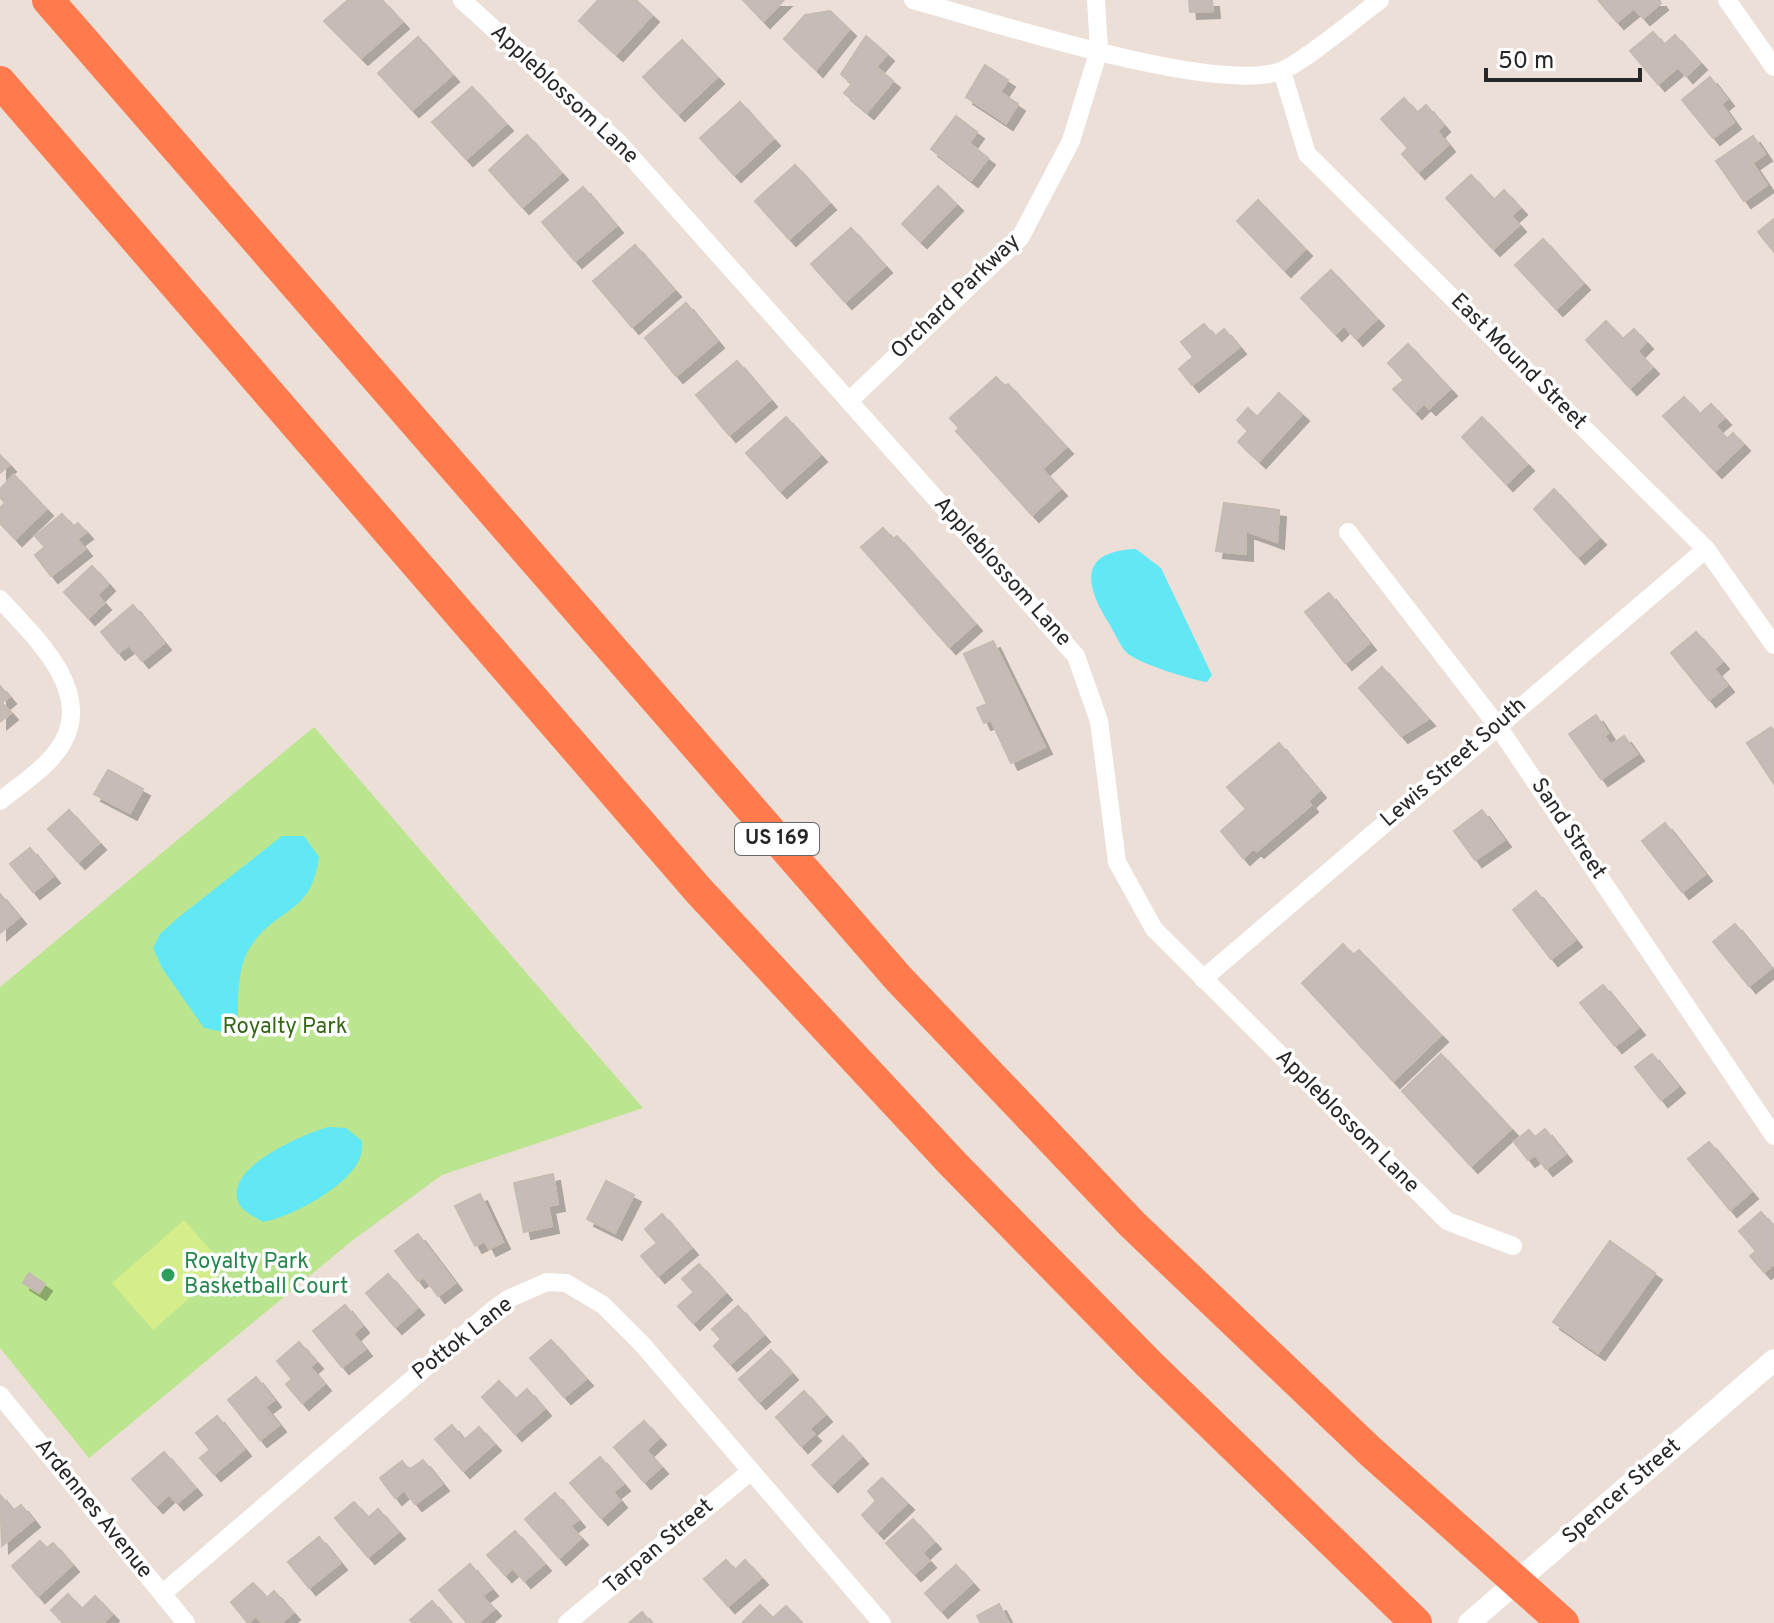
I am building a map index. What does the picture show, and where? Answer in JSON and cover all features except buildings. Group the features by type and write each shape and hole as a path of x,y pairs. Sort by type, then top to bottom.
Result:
{"highway":[{"name":"US 169","path":"48,0 898,978 1132,1224 1371,1452 1563,1623"},
{"path":"0,82 699,891 953,1164 1127,1342 1327,1541 1416,1623"}],"street":[{"name":"Appleblossom Lane","path":"462,0 619,143 1076,656 1099,721 1117,862 1154,929 1447,1221 1513,1246"},
{"path":"913,0 1162,65 1234,76 1282,71 1380,0"},
{"name":"Orchard Parkway","path":"849,401 1020,238 1071,141 1099,50 1096,0"},
{"path":"1727,0 1774,67"},
{"name":"East Mound Street","path":"1282,71 1307,154 1706,549 1774,645"},
{"name":"Sand Street","path":"1348,532 1497,725 1774,1136"},
{"name":"Lewis Street South","path":"1203,979 1706,549"},
{"path":"0,599 63,674 72,721 63,743 45,764 0,801"},
{"name":"Pottok Lane","path":"162,1594 488,1314 508,1299 547,1282 566,1283 603,1305 642,1344 882,1623"},
{"name":"Spencer Street","path":"1469,1623 1774,1360"},
{"name":"Ardennes Avenue","path":"0,1395 186,1623"},
{"name":"Tarpan Street","path":"567,1623 751,1471"}],"green space":[{"name":"Royalty Park","path":"314,727 643,1108 442,1175 353,1240 89,1458 0,1348 0,987"},
{"name":"Royalty Park Basketball Court","path":"184,1220 225,1267 153,1330 112,1283"}],"water":[{"path":"1136,549 1161,568 1212,675 1207,682 1165,670 1126,652 1102,611 1092,585 1095,564 1117,551"},
{"path":"282,836 304,836 319,857 315,876 301,901 271,924 249,949 240,975 238,1023 224,1032 204,1028 162,968 153,948 160,934 179,917"},
{"path":"328,1127 346,1128 362,1141 360,1158 342,1181 317,1200 275,1219 263,1222 242,1208 237,1194 240,1181 251,1168 283,1146"}],"place":[{"name":"Royalty Park Basketball Court","path":"168,1275"}]}
